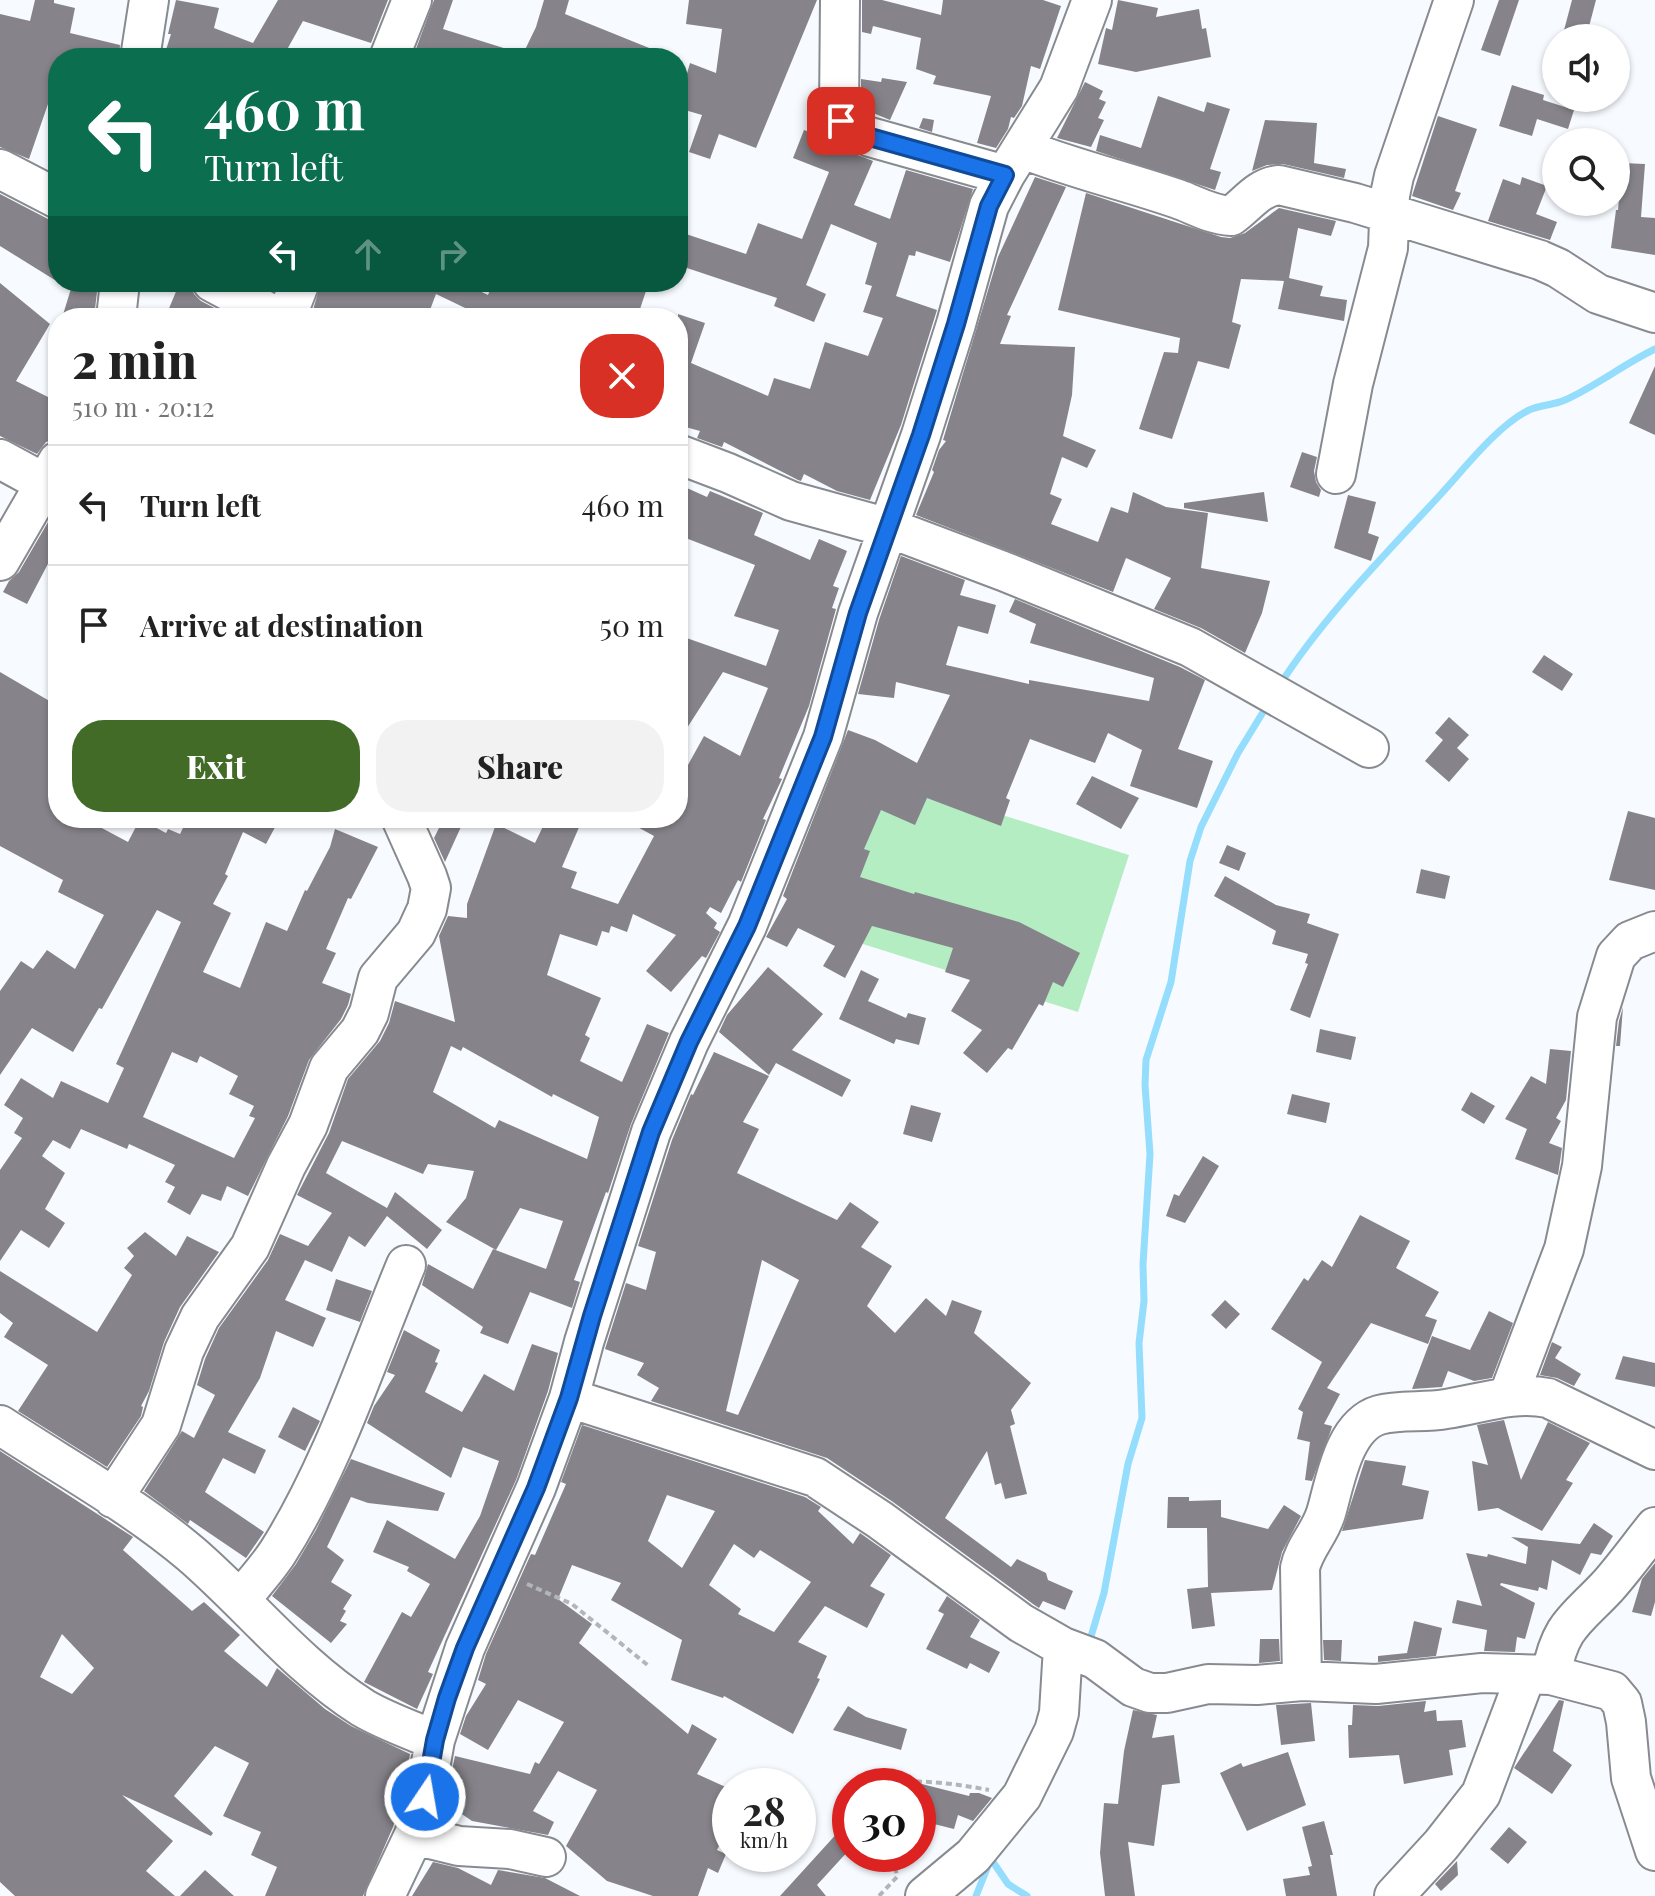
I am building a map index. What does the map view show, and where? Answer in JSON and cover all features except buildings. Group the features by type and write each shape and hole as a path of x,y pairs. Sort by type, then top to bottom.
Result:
{"street":[{"path":"142,48 149,0"},
{"path":"393,48 412,0"},
{"path":"840,0 839,112 844,126 870,137 1014,162 1062,165 1179,199 1221,216 1231,216 1259,191 1279,185 1355,203 1540,260 1598,294 1655,313"},
{"path":"385,1896 414,1835 435,1740 465,1648 536,1488 569,1398 651,1132 689,1042 747,926 803,792 827,725 858,613 956,324 989,206 1059,88 1092,0"},
{"path":"1336,474 1353,384 1388,248 1394,176 1454,0"},
{"path":"0,169 48,194"},
{"path":"231,292 260,308"},
{"path":"688,458 791,501 889,528 1190,647 1369,748"},
{"path":"0,459 48,472"},
{"path":"0,561 48,480"},
{"path":"113,1498 161,1425 184,1351 200,1317 250,1247 308,1125 329,1068 360,1031 369,1013 378,978 416,933 427,909 431,888 405,828"},
{"path":"1508,1397 1564,1249 1582,1166 1597,1017 1616,956 1630,941 1655,931"},
{"path":"240,1600 277,1554 300,1514 406,1265"},
{"path":"1302,1681 1302,1556 1325,1518 1341,1458 1365,1422 1378,1415 1445,1409 1533,1395 1548,1398 1653,1444"},
{"path":"569,1398 815,1477 892,1528 1021,1623 1077,1652 1133,1687 1150,1693 1167,1693 1208,1684 1257,1685 1302,1681 1376,1684 1482,1673 1538,1675 1612,1691 1622,1703 1631,1778 1655,1851"},
{"path":"0,1425 154,1524 240,1600 272,1634 364,1708 435,1740"},
{"path":"1394,1896 1441,1845 1481,1794 1538,1675 1567,1628 1606,1588 1655,1527"},
{"path":"925,1896 973,1856 1022,1796 1054,1731 1077,1652"},
{"path":"414,1835 459,1846 510,1849 546,1857"}],"path":[{"path":"499,1572 572,1604 650,1667"},
{"path":"936,1782 1022,1796"},
{"path":"879,1896 897,1877 896,1872"}],"green space":[{"path":"876,775 1129,855 1078,1012 825,932"}],"waterway":[{"path":"1279,686 1315,635 1356,587 1505,426 1529,410 1561,402 1655,349"},
{"path":"1089,1643 1104,1593 1128,1464 1142,1418 1139,1343 1144,1301 1143,1264 1150,1154 1146,1060 1171,982 1190,861 1201,827 1238,753 1268,704"},
{"path":"991,1859 1008,1884 1027,1896"},
{"path":"976,1896 990,1861"}],"route":[{"path":"425,1797 435,1740 447,1698 465,1648 536,1488 569,1398 651,1132 689,1042 747,926 823,737 858,613 921,435 956,324 989,206 1005,175 870,137 850,130 841,121"}]}
